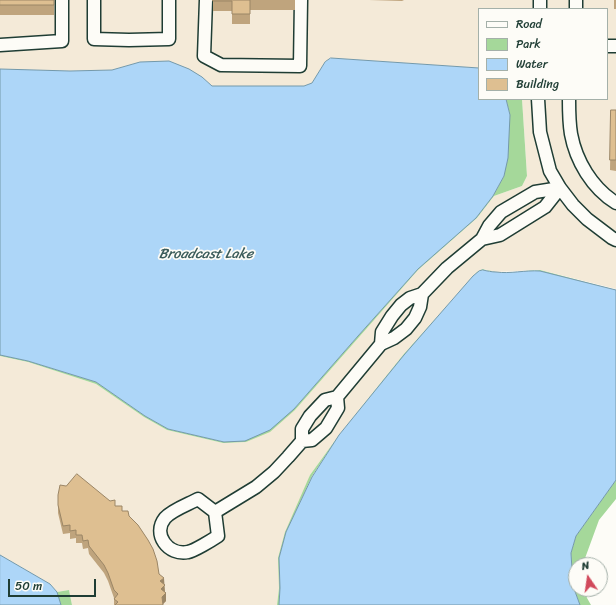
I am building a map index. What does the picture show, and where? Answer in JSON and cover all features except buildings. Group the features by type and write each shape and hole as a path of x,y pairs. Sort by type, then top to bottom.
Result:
{"street":[{"path":"0,45 62,41 62,0"},
{"path":"94,0 94,39 129,40 169,39 169,0"},
{"path":"206,0 204,56 221,65 300,66 301,0"},
{"path":"538,100 540,132 550,171 560,188 573,205 587,219 616,240"},
{"path":"569,100 571,133 574,149 587,174 597,187 613,196"},
{"path":"482,239 500,235 545,207 560,188"},
{"path":"381,344 382,332 401,305 410,298 422,294 447,268 482,239 489,226 502,212 535,192 560,188"},
{"path":"215,512 256,487 274,472 302,441 302,429 310,416 325,400 337,397 381,344 394,338 415,318 420,307 422,294"},
{"path":"302,441 312,440 326,428 338,408 337,397"},
{"path":"198,499 215,512 218,536 188,552 176,552 167,547 162,539 160,528 166,518 178,509 198,499"}],"shaded area":[{"path":"0,0 616,0 616,289 540,270 495,272 483,269 477,272 403,355 339,435 310,475 279,588 277,605 72,605 69,590 57,592 50,584 0,555 0,356 28,362 96,384 144,417 167,430 223,443 246,442 295,410 418,270 477,218 494,196 522,186 527,176 522,100 608,100 608,8 478,8 478,68 331,58 325,62 312,83 304,86 212,86 202,77 140,62 112,70 70,71 0,69"}],"green space":[{"path":"506,100 522,100 527,176 522,186 494,196 477,218 418,270 295,410 270,432 246,442 223,443 167,430 144,417 96,384 28,362 0,356 28,361 96,382 145,416 168,429 224,442 294,409 418,269 476,218 493,196 504,176 510,115"},
{"path":"540,270 616,290 540,271 529,271"},
{"path":"452,300 404,355 339,435 403,355"},
{"path":"339,435 312,476 286,532 279,558 280,588 279,605 277,605 279,588 278,558 285,532 310,475"},
{"path":"616,480 616,499 599,520 585,557 571,557 576,536"},
{"path":"69,590 72,605 61,605 57,592"},
{"path":"577,597 587,597 591,605 580,605"}],"water":[{"name":"Broadcast Lake","path":"331,58 478,68 478,100 506,100 510,115 508,158 504,176 493,196 476,218 418,269 294,409 270,430 245,441 224,442 168,429 145,416 96,382 28,361 0,355 0,69 70,71 112,70 140,62 169,61 189,69 202,77 212,86 304,86 312,83 325,62"},
{"path":"479,271 540,271 616,290 616,480 576,536 571,557 568,557 568,597 577,597 580,605 279,605 279,558 286,532 312,477 339,435 404,355"},
{"path":"0,555 50,584 57,592 61,605 0,605"}]}
